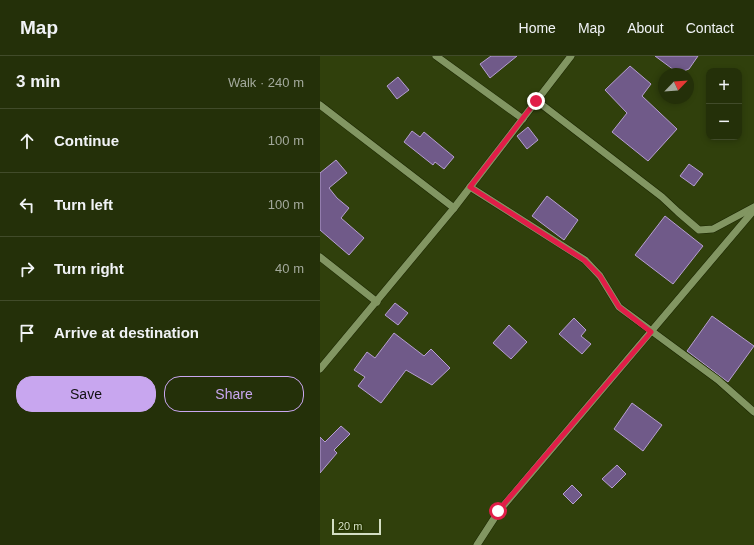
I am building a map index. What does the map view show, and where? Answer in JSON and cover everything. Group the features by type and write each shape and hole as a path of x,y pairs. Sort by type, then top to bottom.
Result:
{"street":[{"path":"436,56 523,119"},
{"path":"320,369 454,208 571,56"},
{"path":"536,101 662,197 699,230 714,229 754,209"},
{"path":"320,105 454,208"},
{"path":"470,187 584,260 600,276 619,307 718,380 754,412"},
{"path":"477,545 498,511 754,209"},
{"path":"320,257 377,302"}],"building":[{"path":"491,56 517,56 490,78 480,64"},
{"path":"655,56 698,56 690,68 671,68"},
{"path":"630,66 651,84 642,96 677,129 648,161 612,132 627,113 605,90"},
{"path":"398,77 409,90 397,99 387,86"},
{"path":"528,127 538,140 527,149 517,136"},
{"path":"412,131 420,137 424,132 454,157 444,169 435,162 433,165 404,142"},
{"path":"336,160 347,173 329,188 337,198 349,208 341,218 364,238 349,255 320,230 320,173"},
{"path":"689,164 703,174 694,186 680,176"},
{"path":"547,196 578,220 564,240 532,216"},
{"path":"665,216 703,246 673,284 635,255"},
{"path":"395,303 408,313 398,325 385,315"},
{"path":"712,316 754,346 728,382 687,351"},
{"path":"574,318 586,330 581,336 591,344 582,354 559,334"},
{"path":"509,325 527,342 511,359 493,343"},
{"path":"394,333 424,356 431,349 450,368 432,385 406,370 381,403 358,386 365,377 354,370 367,352 375,358"},
{"path":"632,403 662,425 643,451 614,429"},
{"path":"341,426 350,434 334,450 337,453 320,473 320,437 325,442"},
{"path":"617,465 626,474 612,488 602,479"},
{"path":"572,485 582,495 573,504 563,494"}],"route":[{"path":"498,511 651,332 619,307 600,276 584,260 470,187 536,101"}]}
